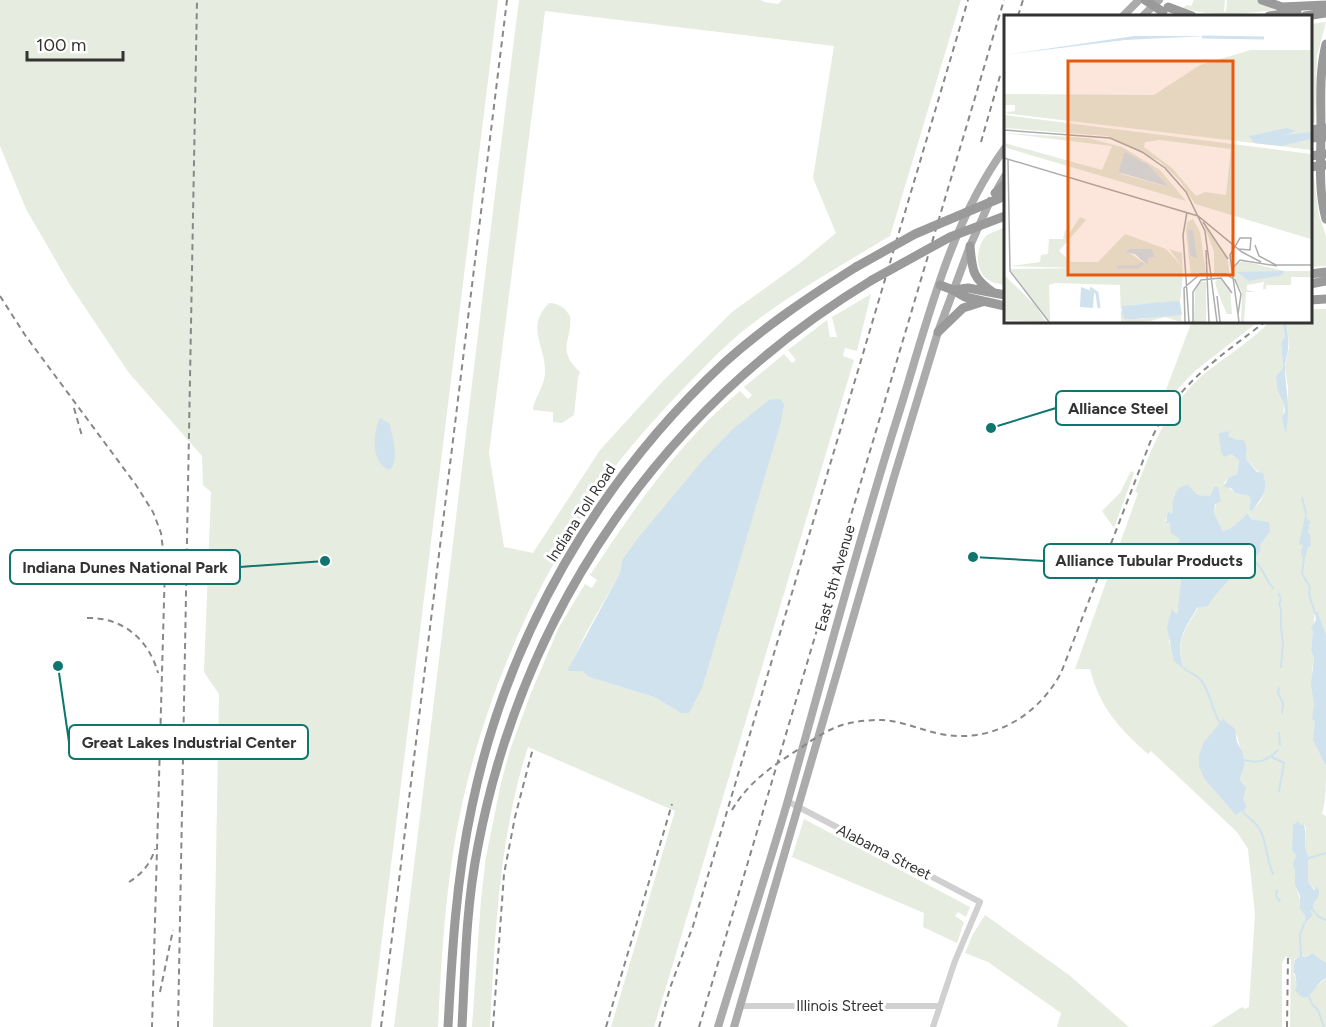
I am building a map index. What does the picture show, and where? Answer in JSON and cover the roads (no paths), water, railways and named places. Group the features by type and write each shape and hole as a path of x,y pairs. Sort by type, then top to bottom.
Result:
{"highway":[{"path":"1145,0 1188,15"},
{"path":"1157,0 1173,15"},
{"path":"1267,2 1294,8 1326,6"},
{"path":"1277,15 1326,6"},
{"path":"1311,15 1326,13"},
{"path":"1326,45 1322,69 1321,159 1322,205 1326,219"},
{"path":"1311,130 1326,128"},
{"path":"1311,138 1326,137"},
{"path":"1311,156 1326,154"},
{"path":"1311,166 1326,165"},
{"path":"994,193 1004,185"},
{"name":"Indiana Toll Road","path":"448,1027 456,898 472,805 494,721 514,667 538,614 564,565 612,489 667,421 696,391 750,342 812,295 915,234 1004,196"},
{"name":"Indiana Toll Road","path":"462,1027 470,898 486,807 510,723 530,671 560,609 581,571 628,498 685,430 712,402 784,339 833,303 872,280 950,237 1004,216"},
{"path":"970,246 972,269 975,276 994,293"},
{"path":"1311,274 1326,272"},
{"path":"1311,284 1326,281"},
{"path":"940,285 965,297 1004,306"},
{"path":"953,290 968,288 1004,295"},
{"path":"938,332 963,308 984,302"}],"main road":[{"path":"1124,15 1139,0"},
{"path":"1144,15 1157,0"},
{"name":"East 5th Avenue","path":"718,1027 788,801 849,576 940,285 963,219 978,190 1004,150"},
{"name":"East 5th Avenue","path":"734,1027 938,332 970,246 994,193 1004,178"}],"street":[{"name":"Alabama Street","path":"788,801 980,902 940,1006"},
{"name":"Illinois Street","path":"740,1006 940,1006"},
{"path":"933,1027 940,1006"}],"water":[{"path":"1282,322 1287,322 1288,342 1285,367 1288,417 1285,433 1282,417 1285,411 1284,404 1278,391 1276,377 1283,368 1281,343 1285,336"},
{"path":"780,399 784,404 781,422 702,688 689,713 681,713 654,697 589,677 582,671 567,671 620,573 622,560 639,537 703,460 733,429 769,400"},
{"path":"380,418 390,424 394,442 395,454 390,470 384,467 376,455 375,439"},
{"path":"1230,431 1228,436 1236,440 1244,440 1247,448 1246,459 1257,472 1263,473 1265,479 1265,489 1252,511 1249,510 1251,501 1249,496 1235,493 1231,488 1224,487 1228,478 1237,474 1239,460 1231,454 1224,457 1221,452 1219,433"},
{"path":"1188,485 1197,495 1210,496 1214,487 1218,487 1221,501 1215,504 1214,513 1223,531 1231,528 1248,513 1251,519 1269,522 1270,531 1260,545 1261,551 1258,555 1233,571 1208,606 1197,608 1180,644 1184,669 1174,661 1167,627 1172,609 1177,614 1182,571 1174,562 1174,550 1180,539 1171,533 1170,522 1166,523 1168,512 1172,514 1176,492"},
{"path":"1306,512 1307,519 1311,522 1308,534 1310,534 1311,546 1308,547 1305,558 1302,557 1301,551 1303,545 1299,544"},
{"path":"1315,612 1318,613 1326,635 1326,766 1313,740 1315,721 1312,719 1314,705 1311,684 1314,658 1311,650 1313,630 1311,628 1316,620"},
{"path":"1223,719 1235,729 1245,764 1240,780 1246,788 1243,799 1246,808 1236,815 1205,780 1199,766 1199,755 1204,742"},
{"path":"1298,821 1301,826 1303,823 1305,827 1306,849 1311,857 1308,861 1308,881 1314,890 1317,887 1319,892 1313,905 1313,911 1310,911 1313,915 1304,924 1305,915 1300,909 1300,896 1295,885 1293,864 1296,856 1292,850 1293,823"},
{"path":"1312,953 1326,963 1326,978 1304,998 1295,990 1297,987 1293,972 1295,960"}],"waterway":[{"path":"1302,498 1306,513"},
{"path":"1304,557 1302,574 1310,587 1309,594 1315,613"},
{"path":"1253,560 1260,566 1273,588"},
{"path":"1279,594 1283,643 1281,667"},
{"path":"1184,668 1204,684 1220,723"},
{"path":"1279,688 1278,693 1283,703 1282,713"},
{"path":"1279,733 1280,745"},
{"path":"1244,760 1262,761 1278,750"},
{"path":"1272,757 1284,763 1279,791"},
{"path":"1242,810 1259,828 1273,874"},
{"path":"1309,858 1326,853"},
{"path":"1277,890 1276,896 1280,901"},
{"path":"1312,909 1319,917 1326,920"},
{"path":"1301,958 1300,935 1304,924"},
{"path":"1308,994 1312,1004 1318,1010 1324,1027"}],"railway":[{"path":"178,1027 197,0"},
{"path":"381,1027 507,0"},
{"path":"659,1027 670,988 693,926 968,0"},
{"path":"699,1027 1004,0"},
{"path":"1018,15 1023,0"},
{"path":"981,142 1000,76"},
{"path":"0,296 25,335 136,485 153,512 161,533 165,566 152,1027"},
{"path":"732,810 746,790 772,767 816,737 842,725 882,720 940,734 977,735 1011,724 1026,714 1051,689 1061,673 1151,440 1161,421 1173,403 1200,373 1265,322"},
{"path":"1067,414 1106,422 1131,422 1143,419 1166,405"},
{"path":"74,408 82,436"},
{"path":"87,618 112,622 133,633 148,650 158,673"},
{"path":"493,1027 504,874 515,817 533,748"},
{"path":"606,1027 672,804"},
{"path":"129,882 145,868 155,849"},
{"path":"160,992 173,930"},
{"path":"1287,1027 1288,957"}],"place":[{"name":"Alliance Steel","path":"991,428"},
{"name":"Alliance Tubular Products","path":"973,557"},
{"name":"Indiana Dunes National Park","path":"325,561"},
{"name":"Great Lakes Industrial Center","path":"58,666"}]}
